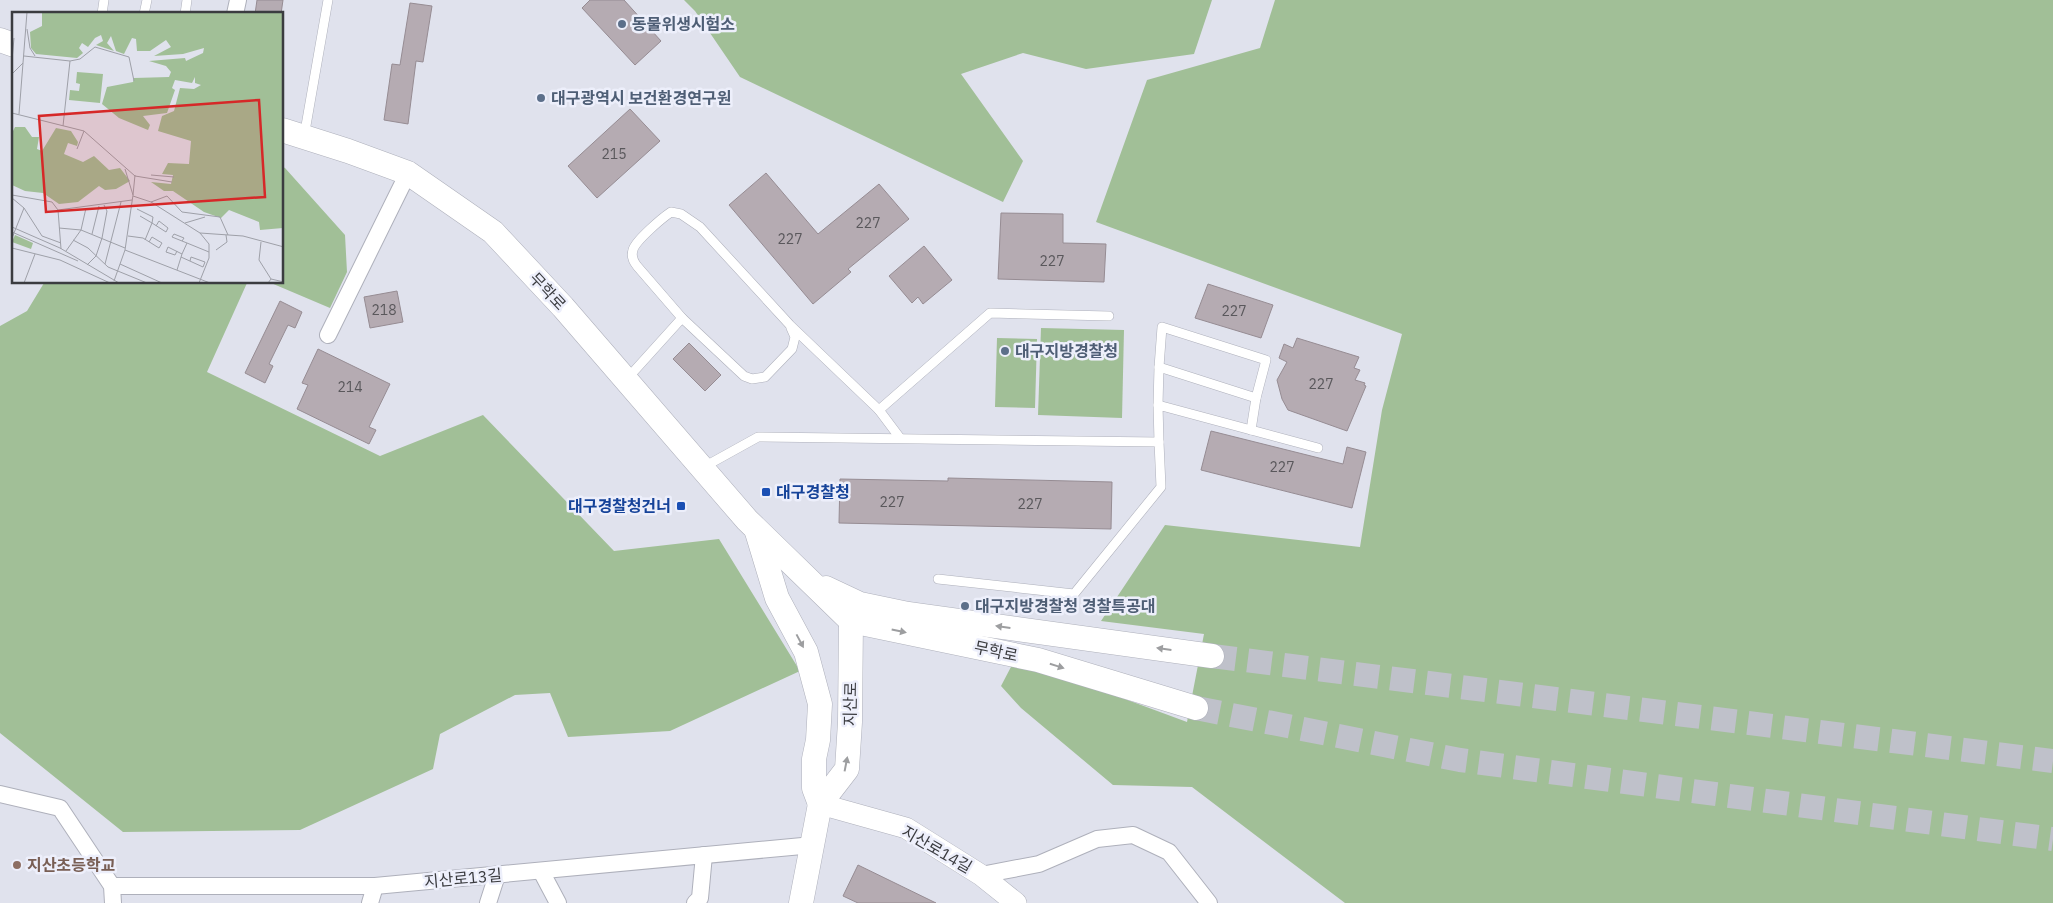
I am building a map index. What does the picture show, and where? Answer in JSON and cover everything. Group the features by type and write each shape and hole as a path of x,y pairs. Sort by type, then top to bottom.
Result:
{"main road":[{"path":"0,40 12,44"},
{"name":"무학로","path":"293,133 408,173 493,232 563,307 756,529 851,621 1038,660 1196,708"},
{"name":"무학로","path":"756,529 777,598"},
{"name":"무학로","path":"808,580 860,604 908,614 1212,656"},
{"name":"지산로","path":"801,903 820,804 847,769 850,722 851,621 844,596"},
{"name":"지산로","path":"777,598 806,652 820,704 814,769 814,788 820,804"}],"street":[{"path":"328,335 408,173"},
{"path":"0,794 60,808 112,886 113,903"},
{"name":"지산로14길","path":"820,804 906,828 981,875 1016,903"},
{"path":"981,875 1039,864 1097,839 1133,835 1170,852 1209,903"},
{"name":"지산로13길","path":"112,886 375,886 812,845"},
{"path":"695,903 700,898 704,855"},
{"path":"541,871 558,903"},
{"path":"488,903 497,875"},
{"path":"370,903 375,886"}],"lane":[{"path":"293,133 328,0"},
{"path":"790,325 795,337 792,349 765,377 752,379 744,376 682,318 636,266 632,254 636,244 670,212 680,214 700,227 790,325 879,410 900,438"},
{"path":"879,410 990,313 1108,316"},
{"path":"626,380 682,318"},
{"path":"938,578 1074,594 1160,487 1158,405 1162,327 1266,360 1256,398 1252,430"},
{"path":"1159,367 1256,398"},
{"path":"1158,405 1318,448"},
{"path":"701,468 758,437 1159,442"}],"green space":[{"path":"684,0 1212,0 1194,54 1086,69 1023,53 961,74 1023,161 1003,202 740,77 695,11"},
{"path":"1275,0 2053,0 2053,903 1345,903 1192,787 1113,785 1021,708 1001,686 1012,665 1060,675 1187,722 1204,634 1101,621 1165,525 1360,547 1382,410 1402,334 1096,222 1147,80 1260,48"},
{"path":"284,168 345,235 347,272 330,308 273,284 284,284"},
{"path":"43,284 247,284 207,372 380,456 483,415 614,551 719,539 800,671 670,731 568,737 550,693 515,695 440,734 433,769 300,830 123,832 0,733 0,326 27,311"},
{"path":"1041,328 1124,330 1122,418 1038,415"},
{"path":"997,338 1037,339 1035,408 995,407"}],"building":[{"path":"257,0 283,0 281,12 255,12"},
{"name":"동물위생시험소","path":"590,0 624,0 661,41 635,65 582,8"},
{"path":"410,3 432,6 423,62 416,61 408,124 384,120 392,64 400,65"},
{"path":"630,109 660,141 597,198 568,166"},
{"path":"766,173 818,234 879,184 909,219 848,269 851,272 813,304 729,205"},
{"path":"1001,213 1063,214 1063,243 1106,244 1104,282 998,279"},
{"path":"924,246 952,280 923,304 918,297 912,303 889,276"},
{"path":"1208,284 1273,305 1261,338 1195,318"},
{"path":"397,291 403,322 370,328 364,297"},
{"path":"280,301 302,312 295,328 288,325 269,364 273,366 265,383 245,373"},
{"path":"1297,338 1359,357 1354,368 1360,370 1355,380 1365,383 1364,385 1366,386 1347,431 1288,410 1282,399 1277,380 1287,362 1279,358 1284,344 1293,348"},
{"path":"689,343 721,375 705,391 673,359"},
{"path":"318,349 390,384 369,427 376,430 369,444 297,409 308,385 302,383"},
{"path":"1211,431 1343,464 1347,447 1366,452 1352,508 1201,470"},
{"path":"948,478 1112,482 1111,529 839,523 840,479 948,481"},
{"path":"858,865 936,903 858,903 843,896"}],"tunnel":[{"path":"1212,656 2053,761"},
{"path":"1196,708 1460,760 2053,839"}],"place":[{"name":"동물위생시험소","path":"622,24"},
{"name":"대구광역시 보건환경연구원","path":"541,98"},
{"name":"대구지방경찰청","path":"1005,351"},
{"name":"대구경찰청","path":"766,492"},
{"name":"대구경찰청건너","path":"681,506"},
{"name":"대구지방경찰청 경찰특공대","path":"965,606"},
{"name":"지산초등학교","path":"17,865"}]}
